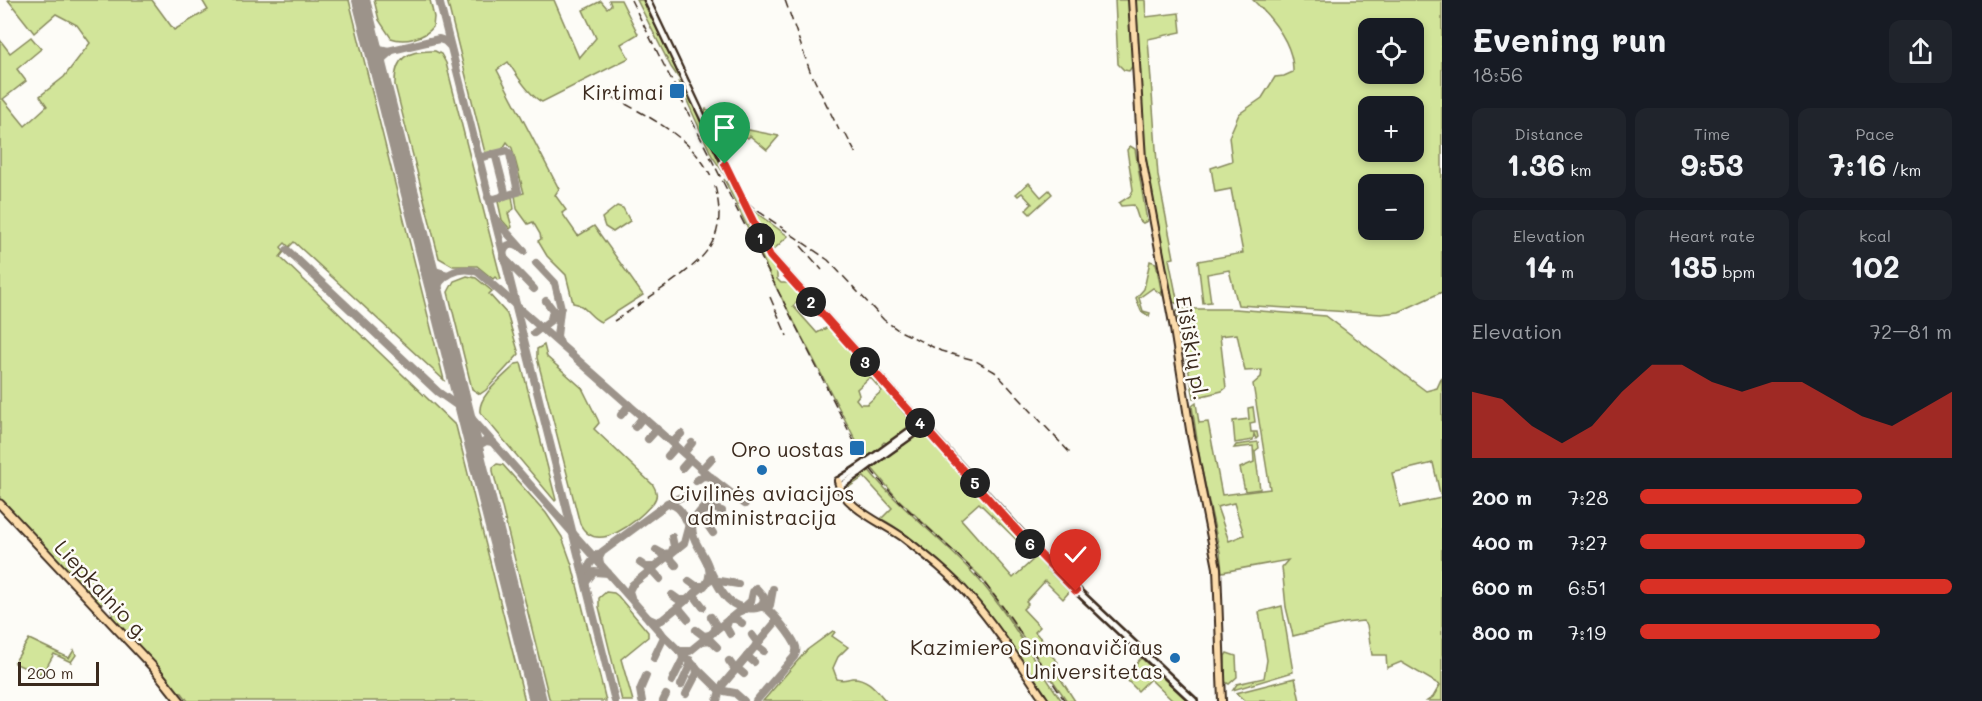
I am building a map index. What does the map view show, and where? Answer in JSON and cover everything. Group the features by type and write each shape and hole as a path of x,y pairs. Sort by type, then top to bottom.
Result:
{"highway":[{"name":"Liepkalnio g.","path":"0,504 149,662 180,701"}],"main road":[{"name":"Eišiškių pl.","path":"1132,0 1142,159 1174,329 1191,436 1216,560 1222,701"},
{"path":"1045,701 982,611 940,567 887,525 864,513 840,483 922,425 1050,566 1194,701"}],"street":[{"path":"647,0 766,251 922,425"}],"green space":[{"path":"8,0 152,0 174,30 208,10 202,0 349,0 444,380 294,242 289,247 285,243 281,247 284,252 280,257 456,426 525,701 188,701 182,693 178,693 111,618 114,602 108,595 104,603 98,605 0,501 0,40 10,53 31,37 41,49 17,69 26,81 3,99 25,126 47,106 40,96 64,77 90,43 77,25 56,14 34,33"},
{"path":"374,0 430,0 434,17 433,27 425,34 414,38 402,40 391,38 379,20"},
{"path":"447,0 554,0 579,58 596,38 583,10 601,1 607,8 611,5 609,0 621,0 638,34 621,44 629,58 542,102 528,90 508,62 497,70 559,189 555,195 566,210 562,213 578,236 594,226 643,295 601,322 581,306 573,303 566,275 547,256 538,241 541,239 540,234 533,222 528,224 517,209 515,195 524,193 512,148 507,142 502,150 485,153"},
{"path":"637,0 645,0 687,90 671,67"},
{"path":"1115,0 1130,0 1133,65 1129,71 1124,70 1118,64"},
{"path":"1135,0 1145,0 1146,17 1179,13 1181,32 1148,39 1158,176 1174,258 1169,259 1178,304 1173,302 1145,158"},
{"path":"1253,0 1442,0 1442,292 1399,312 1381,314 1238,305 1229,270 1207,274 1211,302 1203,303 1198,261 1243,253 1231,189 1215,192 1211,168 1232,161 1229,137 1239,114 1262,98 1275,77 1293,72 1290,51 1274,23"},
{"path":"435,51 441,54 446,63 501,279 498,280 495,277 493,279 477,266 453,266 439,258 395,85 397,68 404,57 417,52"},
{"path":"678,81 690,96 734,188 712,156"},
{"path":"706,109 744,129 779,136 767,150 750,136 748,138 715,117 710,120 705,112"},
{"path":"1130,146 1135,149 1147,221 1143,223 1139,220 1134,205 1121,206 1119,203 1130,196 1133,190 1127,150"},
{"path":"724,179 737,195 764,251 777,268 777,279 781,283 792,283 803,296 793,306 817,333 830,326 911,421 911,426 890,444 884,442 882,444 884,447 866,460 765,266","holes":["870,377 882,391 867,404 860,404 856,399 859,395 857,389"]},
{"path":"1029,183 1041,197 1049,190 1052,194 1030,214 1026,210 1032,204 1022,193 1018,196 1016,194"},
{"path":"512,196 514,209 508,213 512,227 510,229 502,220 498,202"},
{"path":"617,206 623,208 630,221 613,232 605,227 602,218"},
{"path":"751,209 788,236 772,251"},
{"path":"1150,261 1156,263 1162,295 1153,288 1139,298 1143,311 1150,313 1149,316 1141,311 1136,298 1144,289"},
{"path":"467,276 476,278 492,291 489,294 507,314 519,354 480,394 472,389 448,292 454,281"},
{"path":"1179,309 1235,309 1326,316 1426,391 1437,388 1442,377 1442,701 1427,701 1433,697 1440,685 1401,662 1387,668 1386,655 1372,655 1367,625 1363,621 1345,623 1293,636 1286,607 1282,567 1288,560 1222,572 1220,552 1201,466 1192,406 1196,403 1199,423 1208,422 1222,495 1270,489 1253,384 1261,377 1262,370 1245,371 1237,334 1220,336 1226,388 1194,398 1177,311","holes":["1433,463 1441,498 1400,507 1392,473","1234,503 1244,535 1229,541 1217,507"]},
{"path":"544,345 547,357 582,388 599,423 594,429 653,485 655,490 656,498 653,503 638,518 628,526 607,536 596,537 587,533 580,524 537,358 537,349"},
{"path":"521,363 555,501 480,412 483,399 493,386 516,364"},
{"path":"1253,407 1255,422 1250,423 1251,432 1257,432 1258,437 1256,439 1254,434 1253,440 1235,443 1233,421 1249,419 1248,408"},
{"path":"918,432 923,433 1070,591 1063,599 1045,581 1026,602 1028,604 1023,609 1040,627 1035,632 1053,652 1051,655 1058,662 1055,667 1056,672 1075,701 1067,701 980,576 896,497 871,467 881,459 886,459 887,455","holes":["979,503 1035,558 1013,578 961,519"]},
{"path":"1258,442 1259,448 1255,451 1260,489 1245,491 1240,468 1254,462 1253,446 1234,448 1236,445"},
{"path":"497,464 503,465 546,513 562,537 572,565 606,701 552,701 549,698 493,471 493,467"},
{"path":"868,469 896,500 957,557 985,587 1062,701 1049,701 990,618 957,580 919,545 896,527 881,519 892,508 864,477 849,487 850,481"},
{"path":"606,592 618,596 648,632 648,637 621,659 633,701 622,701 599,607 599,598"},
{"path":"1282,606 1293,672 1233,690 1237,684 1264,678 1267,660 1259,612"},
{"path":"833,631 835,632 832,636 848,647 838,657 833,668 837,679 858,678 863,680 872,685 886,701 763,701 807,650"},
{"path":"29,639 69,658 74,650 76,655 71,662 54,654 46,668 39,674 14,663"},
{"path":"1227,653 1236,656 1237,677 1229,684 1225,682"},
{"path":"1141,658 1188,701 1173,701 1150,679 1138,691 1124,677"},
{"path":"1295,678 1300,701 1245,701 1236,693"}],"taxiway":[{"path":"439,0 516,304"},
{"path":"371,39 380,49 388,51 439,39 450,46"},
{"path":"380,72 383,58 391,51"},
{"path":"478,155 482,157 507,151 510,154 518,192 494,199 488,197"},
{"path":"492,154 496,157 504,188 505,193 502,197"},
{"path":"495,219 520,247"},
{"path":"503,255 508,245 518,246 524,251"},
{"path":"287,250 438,392 465,411 661,633 719,690 735,693 744,701"},
{"path":"504,258 534,289"},
{"path":"427,261 435,271 448,275"},
{"path":"534,333 556,316 561,308 555,283 536,263"},
{"path":"436,294 437,287 451,273 464,270 478,272 714,480 745,504"},
{"path":"514,300 615,701"},
{"path":"546,301 553,310 551,319"},
{"path":"560,311 557,336 560,343"},
{"path":"621,415 629,405"},
{"path":"635,427 643,417"},
{"path":"648,439 657,429"},
{"path":"672,443 681,434"},
{"path":"476,456 479,445 486,441 493,442"},
{"path":"684,453 692,443"},
{"path":"668,456 676,447"},
{"path":"702,469 712,458"},
{"path":"682,468 690,459"},
{"path":"696,481 703,476 711,477"},
{"path":"649,619 656,622 662,620 706,584 709,569 692,531 697,515 716,494 715,481"},
{"path":"667,503 684,496"},
{"path":"600,563 599,558 602,552 667,504 680,510 692,533"},
{"path":"713,533 704,520 703,511 712,508 722,511"},
{"path":"631,597 629,591 632,585 684,543 688,528"},
{"path":"656,550 663,554 671,553 674,546 672,537"},
{"path":"586,577 590,564 598,554"},
{"path":"668,556 676,565"},
{"path":"640,563 646,567 654,567"},
{"path":"651,569 660,579"},
{"path":"586,582 594,572 608,573"},
{"path":"711,572 723,594 734,604 740,607 757,608 766,606 770,602"},
{"path":"713,580 738,584"},
{"path":"689,581 696,586 704,586"},
{"path":"756,588 764,597 763,603 758,607"},
{"path":"770,605 773,589"},
{"path":"741,610 751,601 753,592"},
{"path":"693,594 703,607"},
{"path":"672,595 679,600 687,600"},
{"path":"678,607 688,619"},
{"path":"756,701 794,657 796,651 787,631 763,607"},
{"path":"679,651 690,651 738,612 745,609"},
{"path":"711,617 716,625 714,632"},
{"path":"717,701 721,687 775,623 775,617"},
{"path":"730,634 726,627 729,619 736,619 742,623"},
{"path":"696,630 704,636 710,635"},
{"path":"654,658 664,637 661,632"},
{"path":"752,635 758,643"},
{"path":"703,641 710,640 717,647"},
{"path":"756,645 764,651"},
{"path":"672,681 683,659 682,653"},
{"path":"747,656 754,662"},
{"path":"681,685 691,663 690,660"},
{"path":"729,661 735,669"},
{"path":"686,694 697,673 696,667"},
{"path":"737,668 744,674"},
{"path":"642,701 640,690 646,676"},
{"path":"663,701 666,695"}],"runway":[{"path":"361,0 538,701"}],"railway":[{"path":"631,0 862,457 888,489 961,558 988,587 1065,701"},
{"path":"785,0 810,71 839,130"},
{"path":"602,91 677,136 702,161 711,176"},
{"path":"845,133 857,156"},
{"path":"614,321 683,274 705,253 712,243 719,217 714,183"},
{"path":"729,183 741,199 828,260 884,320 898,330 941,351 974,360 995,372 1070,453"},
{"path":"801,246 822,270"},
{"path":"770,297 787,336"}],"place":[{"name":"Kirtimai","path":"677,91"},
{"name":"Oro uostas","path":"857,448"},
{"name":"Civilinės aviacijos administracija","path":"762,470"},
{"name":"Kazimiero Simonavičiaus Universitetas","path":"1175,658"}],"route":[{"path":"725,164 770,256 1020,534 1076,591"}]}
